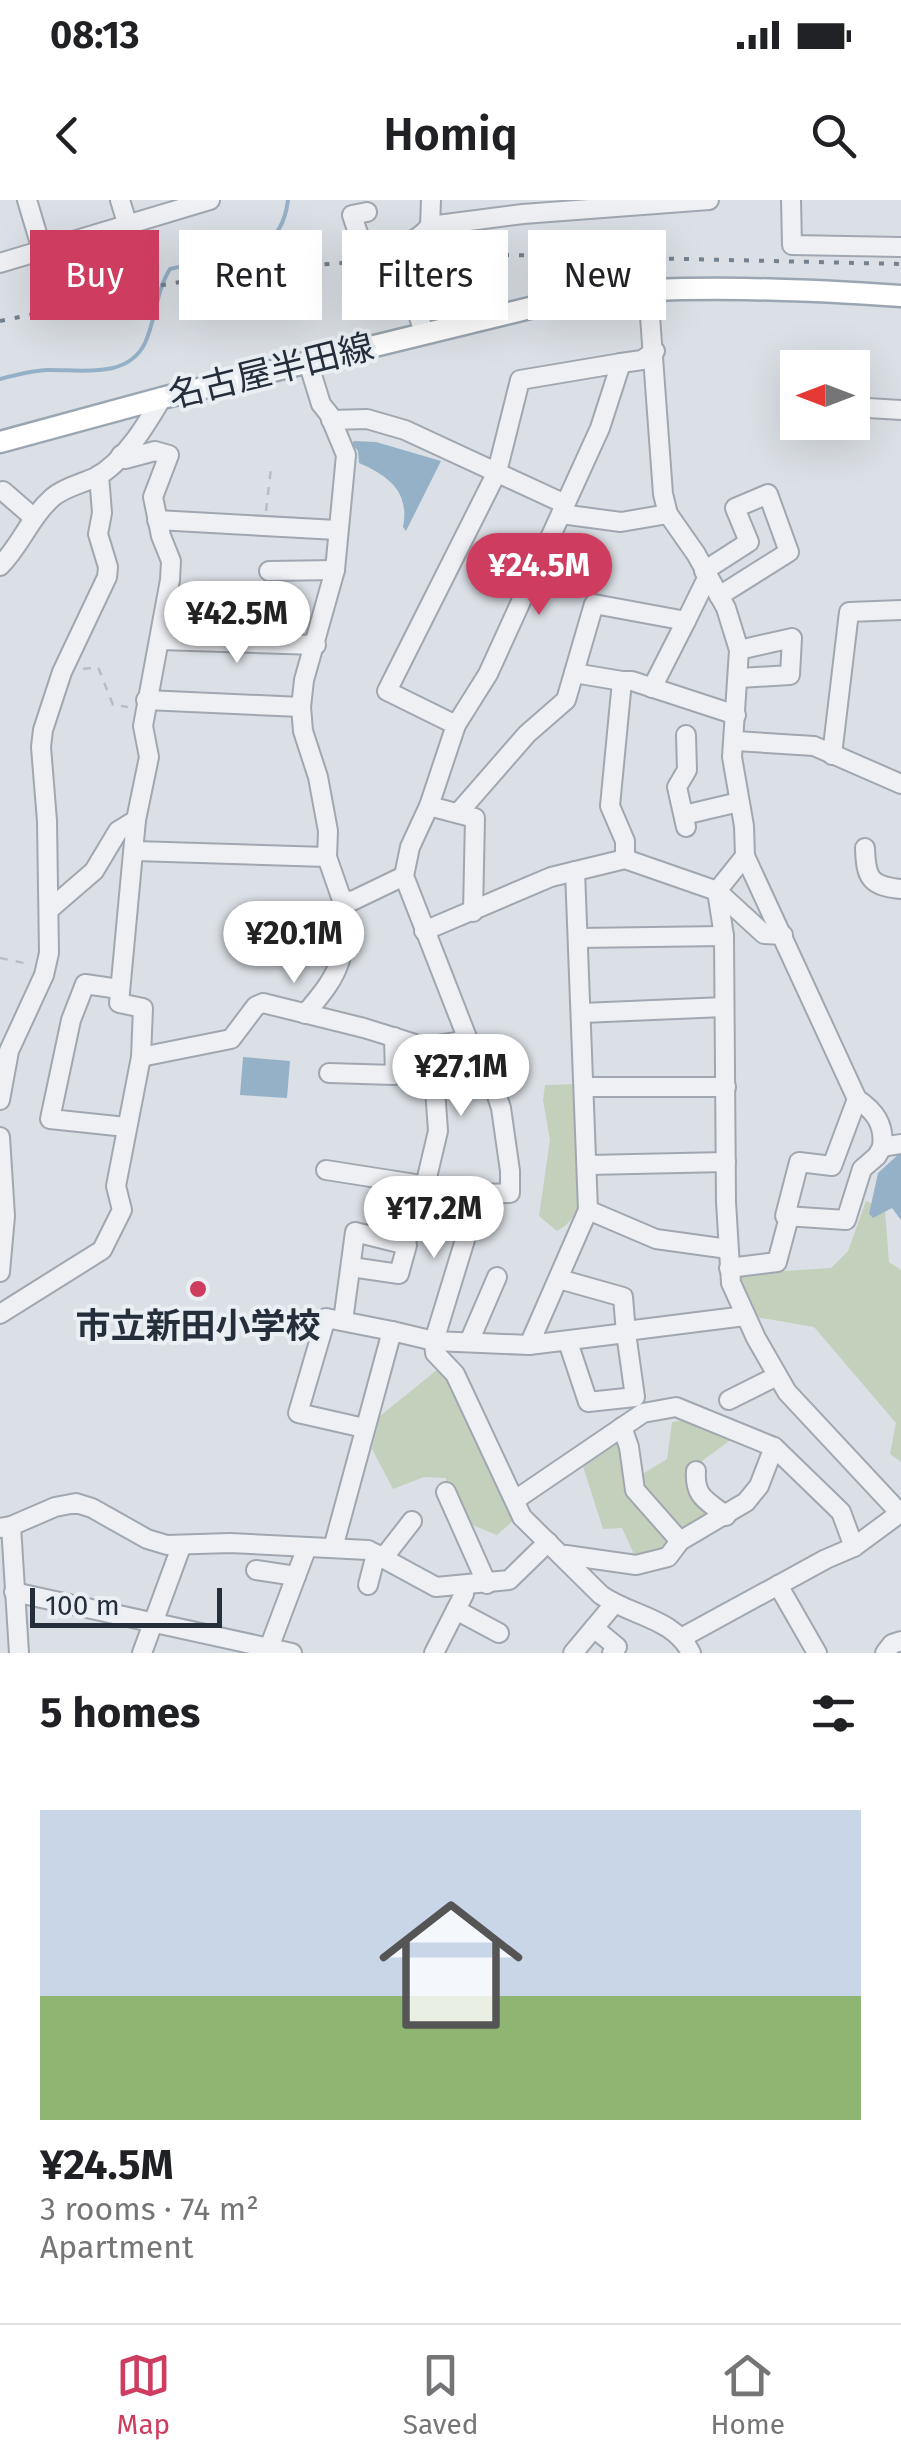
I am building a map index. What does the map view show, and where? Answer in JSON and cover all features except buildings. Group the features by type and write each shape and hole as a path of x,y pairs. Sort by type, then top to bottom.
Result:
{"main road":[{"name":"名古屋半田線","path":"666,289 790,289 901,296"},
{"name":"名古屋半田線","path":"0,442 528,308"}],"street":[{"path":"26,200 36,230"},
{"path":"120,200 128,226"},
{"path":"114,230 210,200"},
{"path":"425,230 431,200"},
{"path":"791,200 792,245 901,247"},
{"path":"440,230 523,214 698,201"},
{"path":"357,230 352,216 366,212"},
{"path":"0,263 30,254"},
{"path":"421,320 424,333"},
{"path":"652,320 663,494 668,514 719,596 739,650 732,757 745,856 857,1099 870,1108 892,1145 862,1168 846,1220 785,1216 799,1162 862,1168"},
{"path":"456,725 387,692 497,472 520,380 642,360 655,351"},
{"path":"305,1014 332,983 345,947 342,900 327,856 325,812 303,731 301,707 304,680 335,570 346,455 320,404 308,362"},
{"path":"326,1170 479,1194 510,1194 501,1108 489,1071 468,1040 404,876 410,847 429,806 456,725 488,674 610,402 621,363"},
{"path":"0,566 33,517 61,492 99,475 148,423 162,398"},
{"path":"870,409 901,410"},
{"path":"331,420 367,419 405,430 497,472 563,509 621,522 668,514"},
{"path":"0,1314 102,1250 122,1210 116,1186 142,1057 143,1008 118,1003 118,989 136,820 149,757 142,726 171,561 153,497 169,455 155,451 125,460 120,455"},
{"path":"0,1100 9,1051 50,953 41,747 63,670 107,577 108,567 98,534 102,512 99,475"},
{"path":"3,492 33,517"},
{"path":"652,688 706,573 749,542 735,508 768,494 789,552 719,596"},
{"path":"158,520 337,530"},
{"path":"269,571 335,570"},
{"path":"460,812 527,734 566,700 594,604 686,621"},
{"path":"832,755 848,612 901,610"},
{"path":"739,650 792,638 790,675 739,678"},
{"path":"160,640 316,645"},
{"path":"574,673 652,688 736,716"},
{"path":"622,681 610,806 625,841 625,858"},
{"path":"145,704 301,707"},
{"path":"686,735 687,770 678,787 685,821 739,802"},
{"path":"736,741 814,746 901,784"},
{"path":"429,806 475,818 473,912"},
{"path":"50,909 94,871 118,830 136,820"},
{"path":"865,848 866,872 872,881 901,889"},
{"path":"135,852 327,856"},
{"path":"479,1194 434,1340 435,1353 455,1374 522,1517 614,1604 670,1627 687,1645 778,1586 854,1547 900,1513 786,1392 745,1316 729,1268 724,936 718,891 745,856"},
{"path":"424,931 551,876 625,858 718,891 764,934 783,935"},
{"path":"529,1346 588,1210 574,871"},
{"path":"342,900 352,902 404,876"},
{"path":"578,938 724,936"},
{"path":"118,989 85,984 71,1020 50,1119 126,1127"},
{"path":"142,1057 231,1039 256,1006 263,1003 432,1047 468,1040"},
{"path":"582,1013 724,1007"},
{"path":"329,1073 395,1075 394,1037"},
{"path":"425,1186 438,1131 432,1047"},
{"path":"585,1088 726,1087"},
{"path":"832,1166 857,1099"},
{"path":"0,1137 6,1216 0,1272"},
{"path":"588,1165 726,1162"},
{"path":"588,1210 656,1240 728,1249"},
{"path":"729,1268 777,1262 789,1216"},
{"path":"343,1321 350,1266"},
{"path":"469,1342 497,1277"},
{"path":"559,1279 623,1297 635,1397 588,1402 568,1342"},
{"path":"364,1428 298,1413 326,1318 434,1340 529,1346 745,1316"},
{"path":"332,1548 392,1331"},
{"path":"729,1400 777,1376"},
{"path":"514,1500 643,1413 676,1407 774,1447 841,1512 854,1547"},
{"path":"622,1427 635,1490 680,1541"},
{"path":"564,1557 636,1566 668,1556 680,1541 726,1516 754,1494 774,1447"},
{"path":"696,1471 697,1492 703,1501 726,1516"},
{"path":"456,1498 487,1584"},
{"path":"19,1653 6,1527 55,1507 76,1503 92,1508 147,1539 181,1547 230,1542 332,1548 380,1556 428,1585 510,1580 548,1542"},
{"path":"368,1584 380,1556 412,1521"},
{"path":"268,1648 307,1546"},
{"path":"142,1653 181,1547"},
{"path":"256,1570 296,1576"},
{"path":"434,1653 464,1594 464,1585"},
{"path":"778,1586 817,1653"},
{"path":"14,1592 151,1623 232,1647 292,1653"},
{"path":"574,1653 614,1604"},
{"path":"456,1610 499,1633"},
{"path":"594,1628 616,1647 612,1653"},
{"path":"885,1653 901,1641"}],"path":[{"path":"265,525 271,468"},
{"path":"164,614 221,614"},
{"path":"63,670 98,667 113,706 145,704"},
{"path":"0,958 46,967"}],"green space":[{"path":"577,1084 584,1186 571,1220 557,1231 539,1216 550,1140 543,1100 545,1085"},
{"path":"866,1201 885,1211 889,1262 901,1270 901,1462 890,1454 896,1423 814,1327 750,1316 737,1274 831,1268 848,1251"},
{"path":"438,1369 464,1399 500,1476 514,1520 497,1535 445,1514 446,1478 424,1477 393,1489 372,1449 380,1416"},
{"path":"702,1417 740,1433 694,1467 710,1501 707,1522 652,1566 638,1563 622,1528 603,1529 581,1460 625,1431 641,1475 667,1459 672,1422"}],"water":[{"path":"354,441 376,442 441,461 406,531 400,495 388,480 359,463"},
{"path":"243,1057 290,1061 287,1098 240,1095"},
{"path":"901,1152 901,1220 892,1208 873,1218 869,1214 878,1173"}],"waterway":[{"path":"0,379 46,370 101,370 127,363 145,343 170,269 227,259 260,248 283,222 288,200"}],"railway":[{"path":"0,321 127,291 258,269 468,254 901,264"}],"place":[{"name":"市立新田小学校","path":"198,1289"}]}
